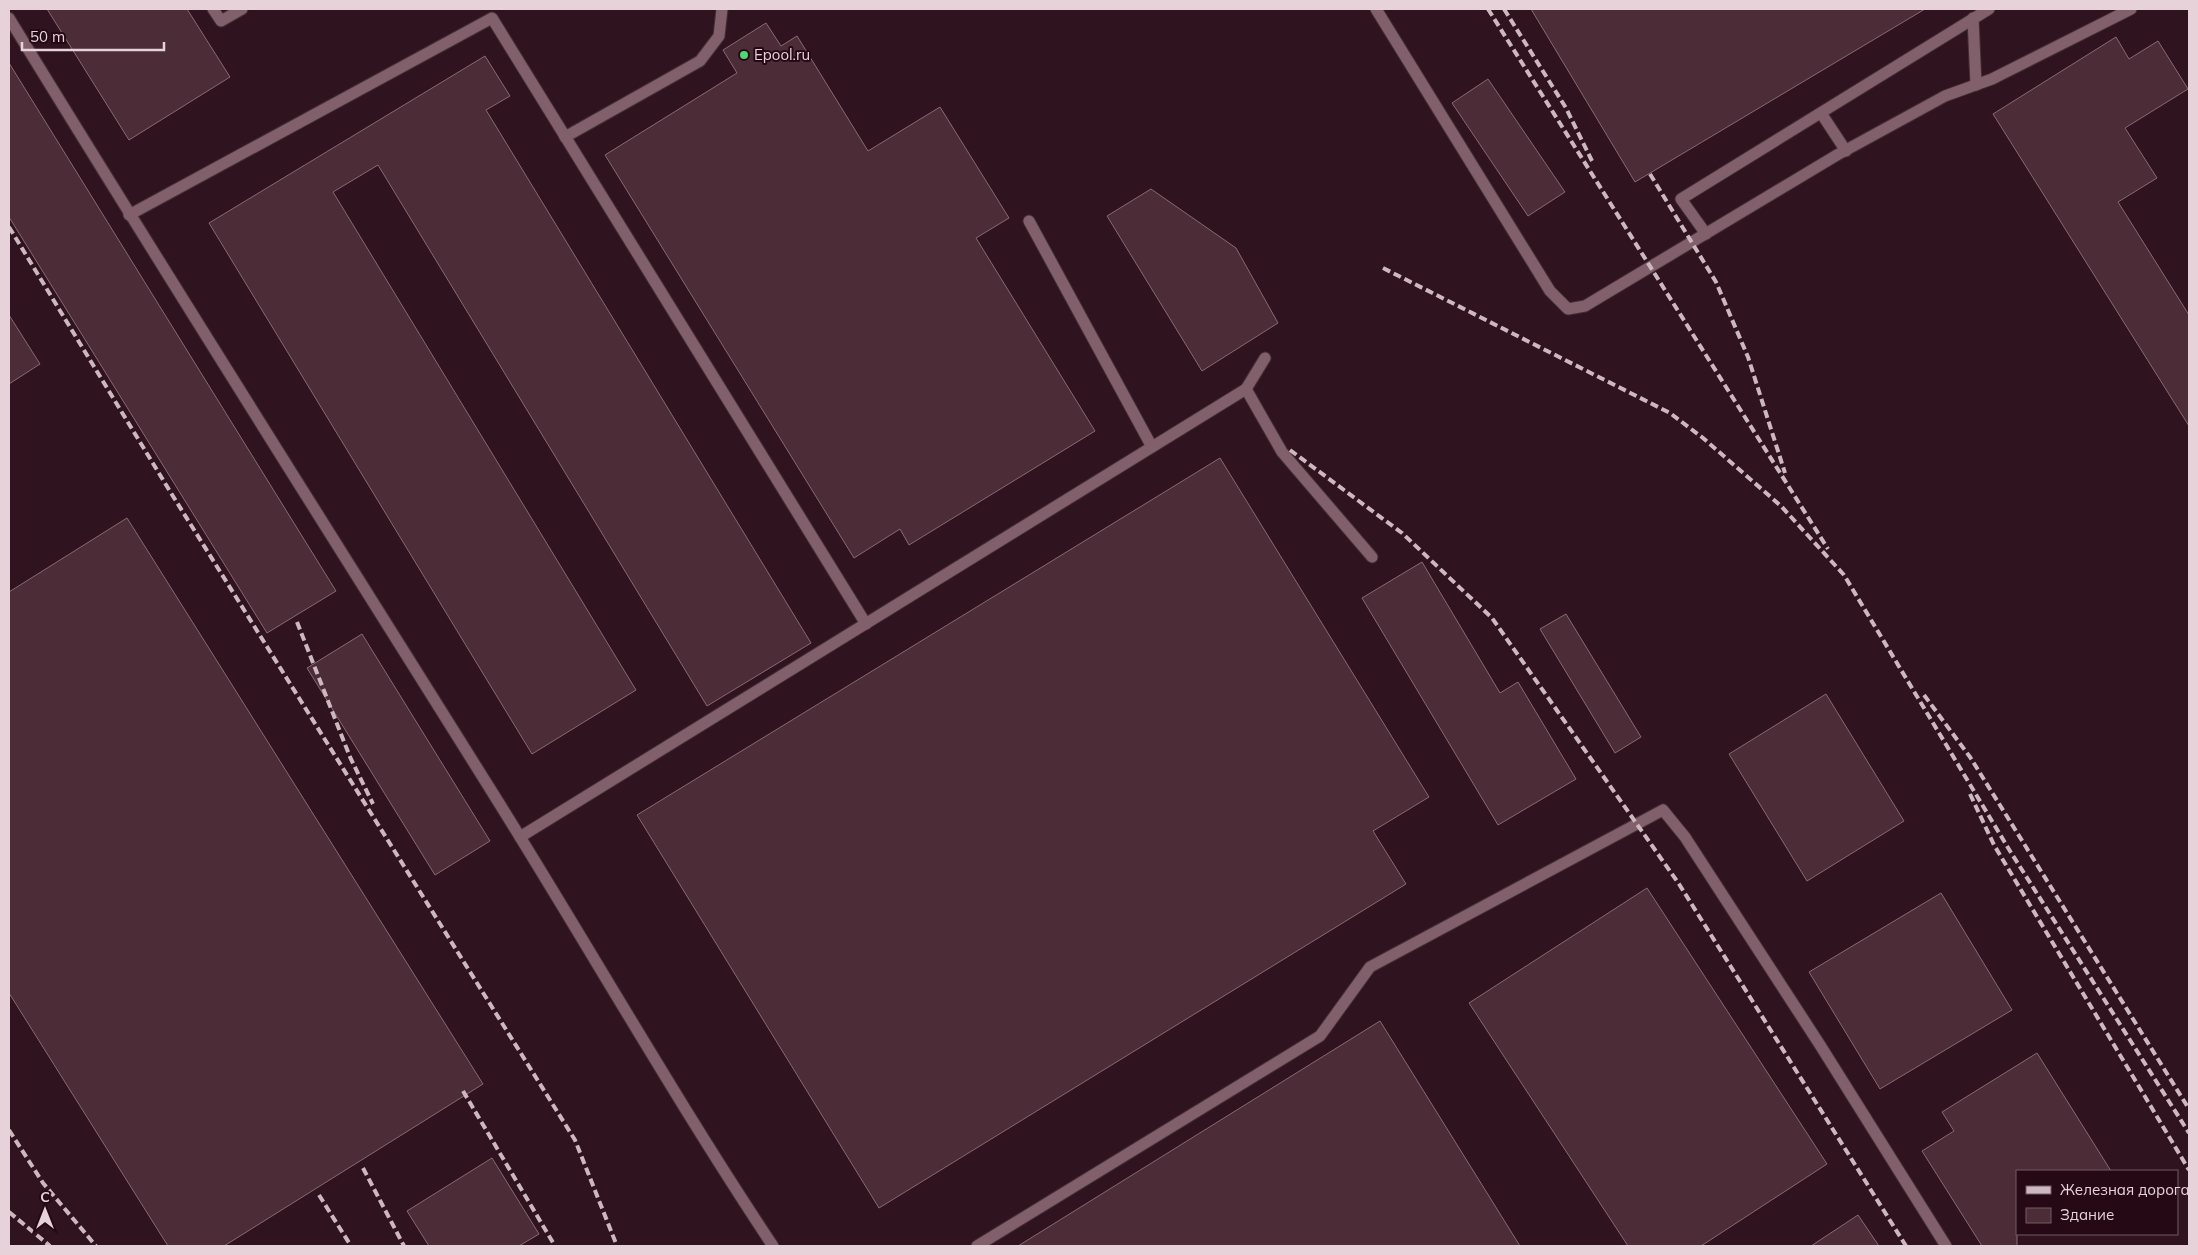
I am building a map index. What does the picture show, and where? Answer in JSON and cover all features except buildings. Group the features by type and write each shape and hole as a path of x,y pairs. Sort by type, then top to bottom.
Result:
{"lane":[{"path":"213,9 221,22 242,9"},
{"path":"565,137 700,61 719,36 722,9"},
{"path":"1376,9 1550,291 1568,308 1585,306 1846,150 1945,96 1992,79 2131,9"},
{"path":"1706,234 1681,198 1989,9"},
{"path":"129,215 491,14 866,624"},
{"path":"9,18 129,215 520,837 714,1157 773,1246"},
{"path":"1973,18 1976,85"},
{"path":"1820,113 1846,150"},
{"path":"1029,221 1152,447"},
{"path":"520,837 1246,389 1265,358"},
{"path":"1246,389 1282,452 1372,557"},
{"path":"977,1246 1320,1036 1370,967 1663,810 1685,837 1820,1045 1946,1246"}],"railway":[{"path":"1488,9 1828,549"},
{"path":"1504,9 1566,108 1592,161"},
{"path":"1650,174 1716,282 1748,357 1785,473"},
{"path":"9,227 171,493 575,1140 617,1246"},
{"path":"1383,268 1670,413 1703,438 1781,506 1844,575 2010,851 2189,1133"},
{"path":"1290,450 1402,533 1492,618 1679,884 1906,1246"},
{"path":"297,622 350,757 373,804"},
{"path":"1924,695 1970,757 2189,1109"},
{"path":"1970,794 1994,845 2189,1170"},
{"path":"463,1091 555,1246"},
{"path":"9,1130 43,1183 96,1246"},
{"path":"363,1168 404,1246"},
{"path":"319,1195 351,1246"},
{"path":"9,1212 50,1246"}],"place":[{"name":"Epool.ru","path":"744,55"}]}
